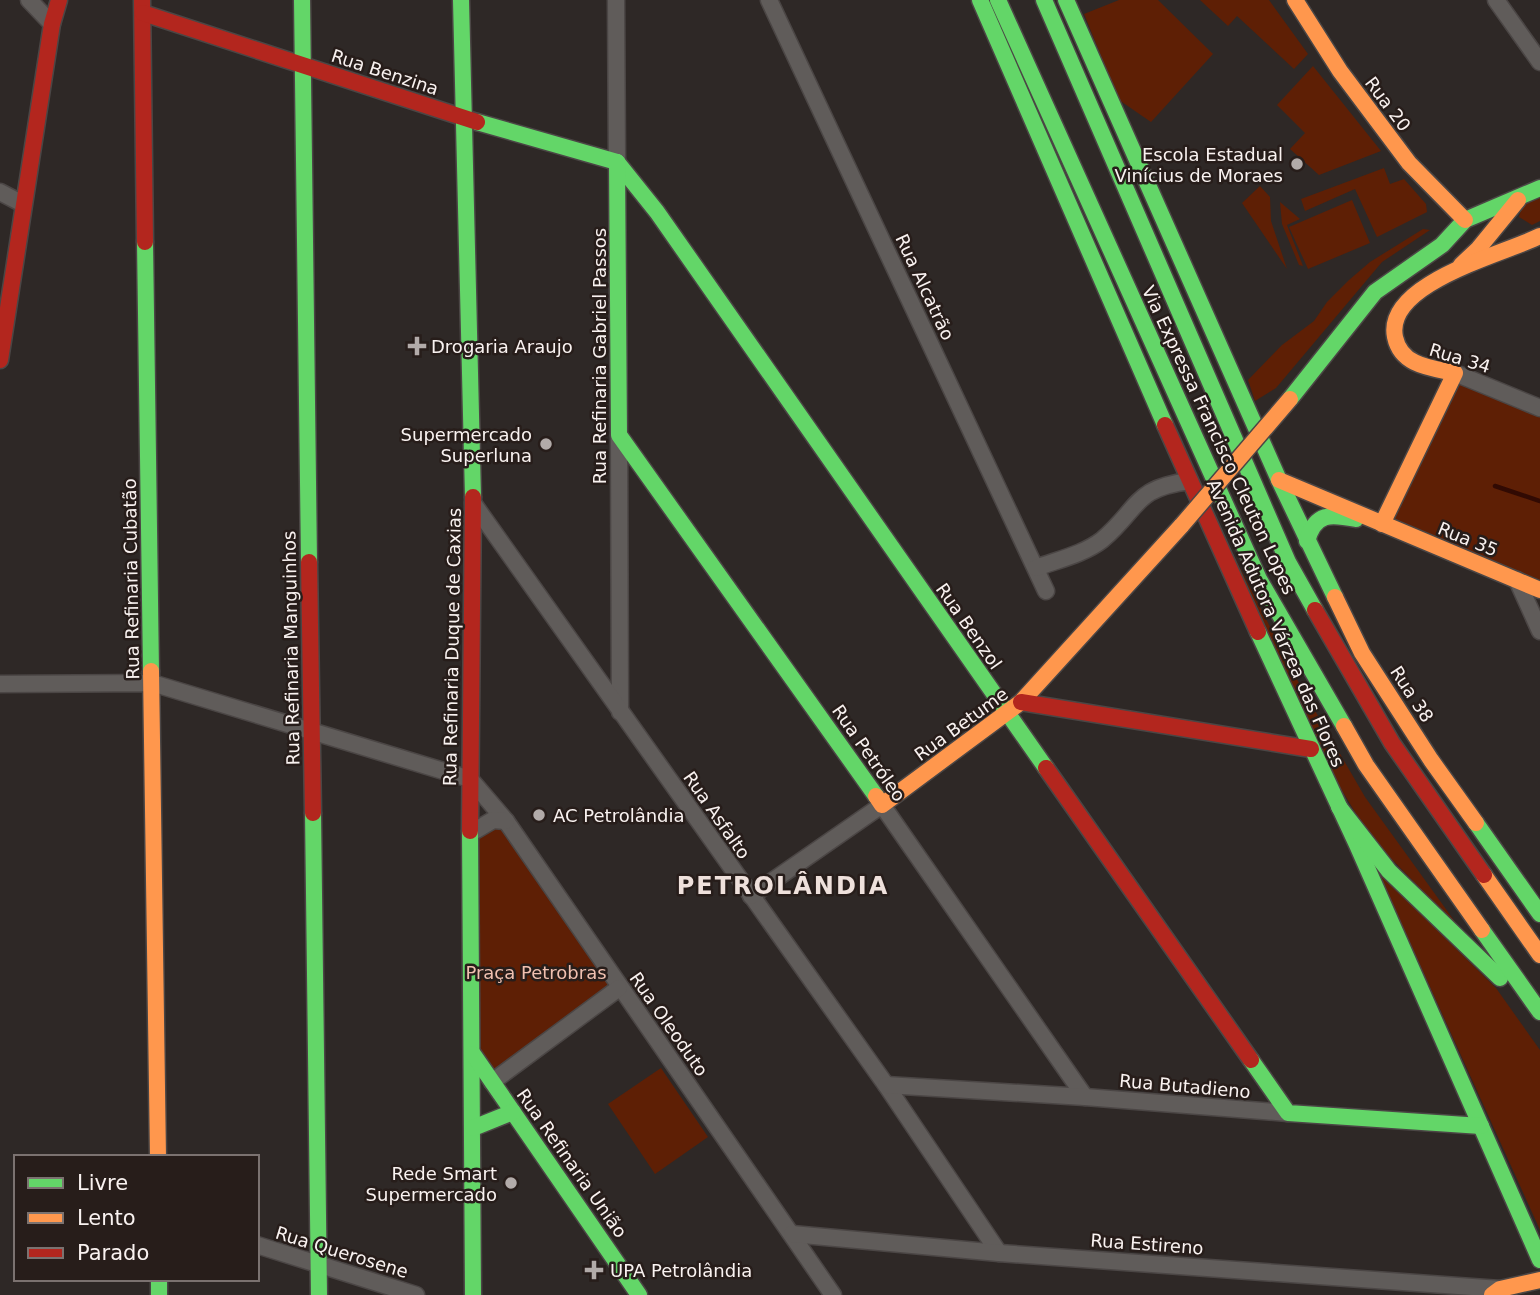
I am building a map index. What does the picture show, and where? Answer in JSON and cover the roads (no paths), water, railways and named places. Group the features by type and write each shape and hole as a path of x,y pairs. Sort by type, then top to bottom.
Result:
{"main road":[{"path":"0,360 5,277 23,204 52,24 59,0"},
{"name":"Rua Refinaria Manguinhos","path":"302,0 319,1295"},
{"name":"Rua Refinaria Duque de Caxias","path":"461,0 473,503 470,779 474,1054 473,1295"},
{"name":"Avenida Adutora Várzea das Flores","path":"980,0 1190,481 1339,807 1540,1260"},
{"name":"Via Expressa Francisco Cleuton Lopes","path":"998,0 1259,579 1366,765 1540,1013"},
{"name":"Via Expressa Francisco Cleuton Lopes","path":"1044,0 1288,562 1392,743 1540,955"},
{"path":"1066,0 1279,480"},
{"name":"Rua 20","path":"1295,0 1340,71 1409,163 1465,220"},
{"name":"Rua Benzina","path":"142,6 303,65 464,118 617,162"},
{"name":"Rua Refinaria Cubatão","path":"142,6 158,1155"},
{"path":"1120,122 1133,202"},
{"name":"Rua Refinaria Gabriel Passos","path":"617,162 619,435"},
{"name":"Rua Benzol","path":"617,162 665,223 1288,1113"},
{"path":"1021,702 1182,525 1290,400 1376,292 1392,278 1442,246 1465,220 1540,188"},
{"path":"1521,195 1513,219 1521,230 1540,234"},
{"name":"Rua 34","path":"1456,271 1521,195"},
{"path":"1442,246 1489,235 1540,234"},
{"name":"Rua 34","path":"1455,373 1410,362 1402,356 1396,345 1395,317 1402,306 1419,292 1456,271 1528,244 1540,234"},
{"path":"1382,524 1455,373"},
{"name":"Rua Petróleo","path":"619,435 882,805"},
{"name":"Rua 35","path":"1279,480 1540,590"},
{"name":"Rua 38","path":"1279,480 1362,653 1431,760 1540,914"},
{"name":"Rua 35","path":"1307,541 1310,527 1319,518 1339,516 1382,524"},
{"name":"Rua Betume","path":"882,805 1021,702 1311,749"},
{"path":"1339,807 1389,871 1540,1018"},
{"name":"Rua Refinaria União","path":"474,1054 636,1293"},
{"path":"473,1128 513,1112"},
{"name":"Rua Butadieno","path":"1288,1113 1481,1126"},
{"path":"1496,1292 1540,1280"}],"street":[{"path":"29,0 52,24"},
{"name":"Rua Refinaria Gabriel Passos","path":"616,0 617,162"},
{"name":"Rua Alcatrão","path":"769,0 1046,591"},
{"path":"1496,0 1540,62"},
{"path":"0,192 23,204"},
{"name":"Rua 34","path":"1455,373 1540,408"},
{"name":"Rua Refinaria Gabriel Passos","path":"619,435 620,712"},
{"path":"1036,568 1100,541 1143,495 1165,484 1190,481"},
{"name":"Rua Asfalto","path":"473,503 886,1085 999,1253"},
{"path":"1517,579 1540,631"},
{"path":"0,684 152,683 470,779"},
{"name":"Rua Oleoduto","path":"470,779 506,821 832,1295"},
{"name":"Rua Betume","path":"751,896 882,805"},
{"name":"Rua Petróleo","path":"882,805 1085,1097"},
{"path":"471,833 493,820 506,821"},
{"path":"492,1082 620,988"},
{"name":"Rua Butadieno","path":"886,1085 1288,1113"},
{"name":"Rua Estireno","path":"792,1234 1496,1292"},
{"name":"Rua Querosene","path":"259,1246 416,1295"}],"waterway":[{"path":"1495,486 1540,501"}],"place":[{"name":"Escola Estadual Vinícius de Moraes","path":"1297,164"},
{"name":"Drogaria Araujo","path":"417,346"},
{"name":"Supermercado Superluna","path":"546,444"},
{"name":"AC Petrolândia","path":"539,815"},
{"name":"Rede Smart Supermercado","path":"511,1183"},
{"name":"UPA Petrolândia","path":"594,1270"}],"district":[{"name":"PETROLÂNDIA","path":"783,886"}],"park label":[{"name":"Praça Petrobras","path":"536,972"}]}
